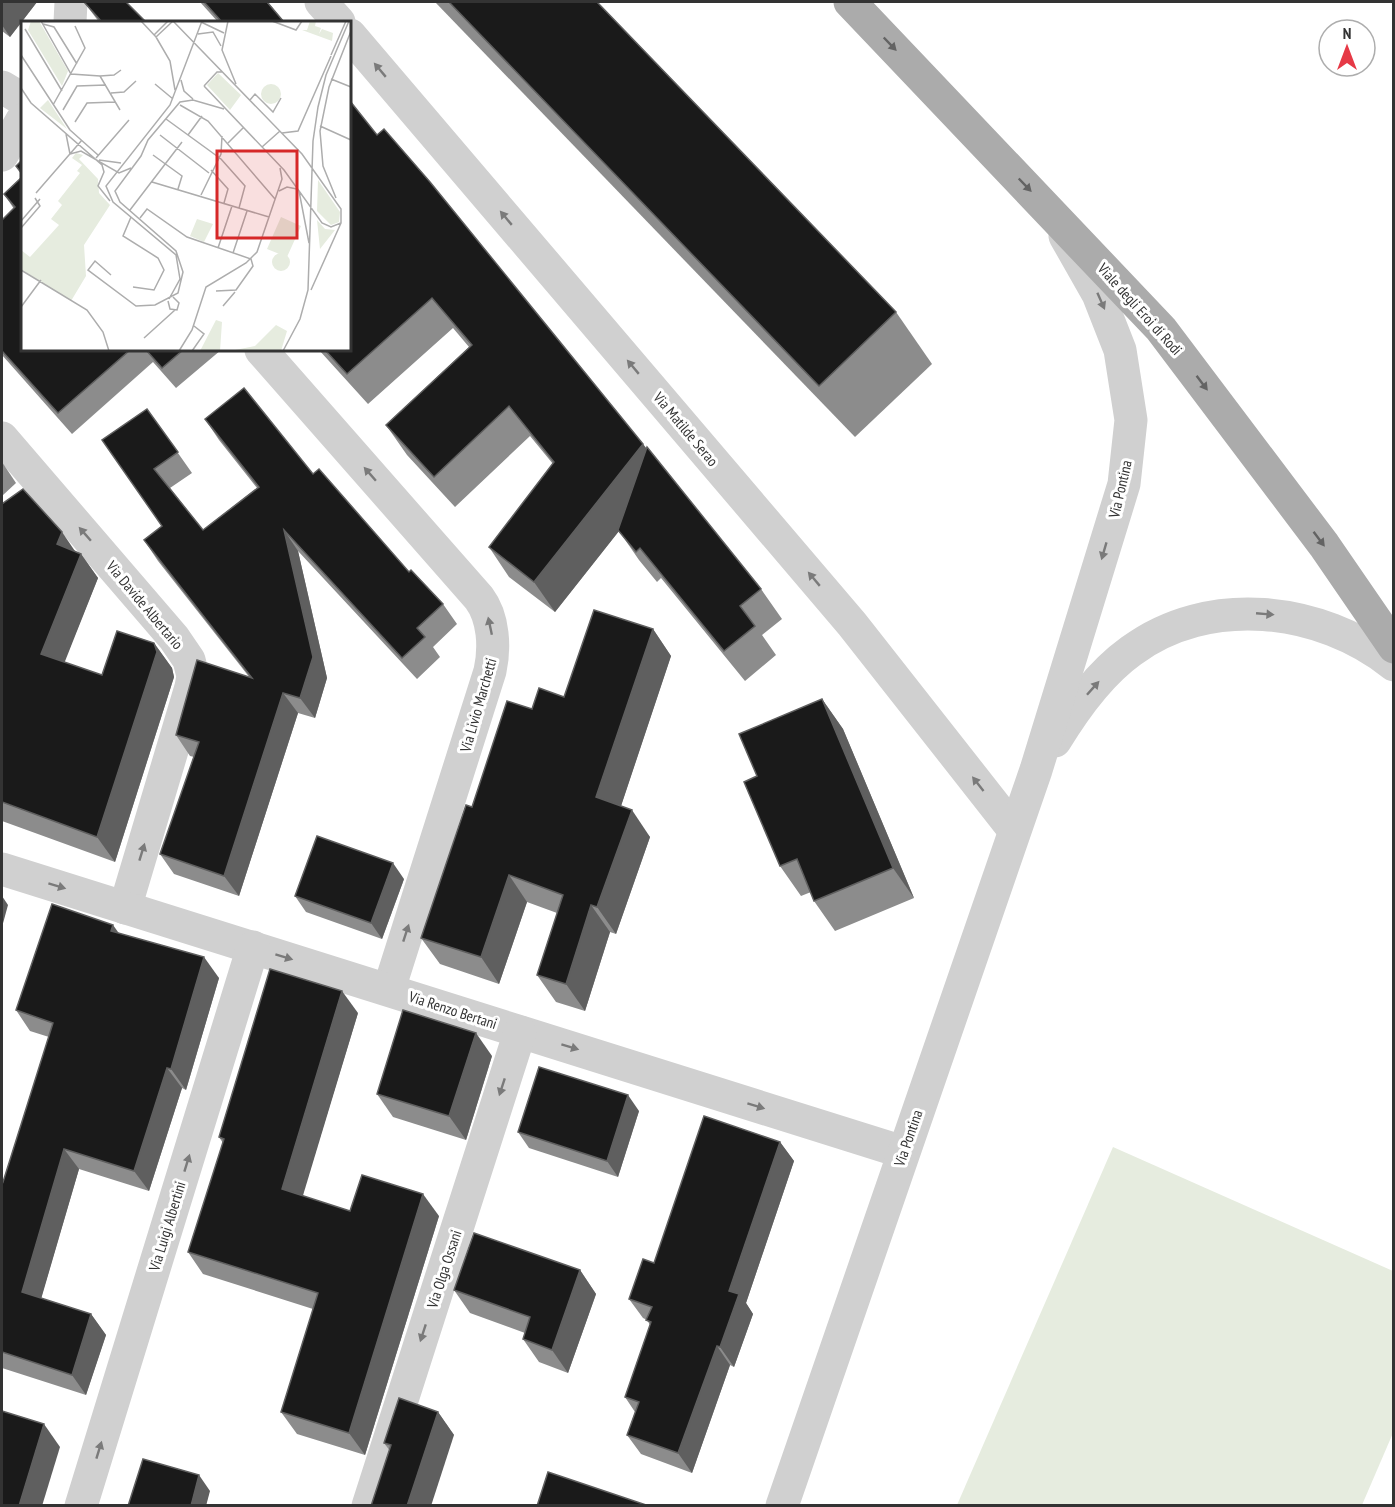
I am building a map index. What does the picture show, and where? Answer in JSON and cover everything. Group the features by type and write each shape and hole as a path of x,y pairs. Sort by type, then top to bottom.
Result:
{"main road":[{"name":"Viale degli Eroi di Rodi","path":"850,2 1175,346 1324,545 1394,647"}],"street":[{"path":"70,21 71,2"},
{"path":"321,2 338,21"},
{"name":"Via Matilde Serao","path":"351,36 844,615 1014,830"},
{"path":"2,87 21,98"},
{"path":"2,155 21,122"},
{"name":"Via Pontina","path":"782,1506 1036,771 1124,484 1131,420 1126,374 1110,322 1098,294 1052,214"},
{"name":"Via Livio Marchetti","path":"262,351 479,598 487,612 491,631 493,650 490,671 389,989"},
{"name":"Via Davide Albertario","path":"2,438 174,638 192,669 191,687 125,908"},
{"name":"Via Pontina","path":"1036,771 1084,698 1118,662 1140,645 1183,624 1242,614 1291,618 1358,641 1394,664"},
{"name":"Via Renzo Bertani","path":"2,869 903,1152"},
{"name":"Via Luigi Albertini","path":"81,1506 254,947"},
{"name":"Via Olga Ossani","path":"368,1506 520,1032"}],"shaded area":[{"path":"1113,1147 1393,1271 1393,1433 1362,1505 957,1505"}],"building":[{"path":"84,2 126,2 145,21 101,21"},
{"path":"204,2 267,2 283,21 221,21"},
{"path":"449,2 597,2 896,312 819,386"},
{"path":"351,102 377,135 384,129 430,182 643,444 534,582 489,547 554,462 509,406 434,477 386,425 472,345 432,298 347,374 326,351 351,351"},
{"path":"21,161 21,173 16,166"},
{"path":"21,178 21,351 129,351 58,413 2,351 2,220 15,207 4,194"},
{"path":"147,351 182,351 162,368"},
{"path":"244,388 313,474 319,469 409,572 411,570 443,604 417,628 425,637 402,658 284,530 313,657 300,698 283,693 224,876 160,854 199,742 176,735 197,660 252,678 144,540 162,526 102,440 147,409 178,452 154,469 203,530 259,487 205,419"},
{"path":"647,447 761,589 740,606 755,626 724,651 640,548 636,552 618,530"},
{"path":"23,489 62,532 57,544 81,554 41,654 102,675 117,631 154,643 157,652 97,837 2,802 2,504"},
{"path":"594,610 653,629 596,797 632,810 597,907 591,905 566,984 537,975 563,895 509,875 481,957 421,938 466,805 472,807 507,701 532,709 539,688 564,697"},
{"path":"822,699 893,868 814,901 797,859 780,866 744,782 757,776 739,734"},
{"path":"317,836 393,863 371,923 295,896"},
{"path":"52,904 113,925 111,931 204,957 171,1069 167,1068 134,1171 64,1149 22,1292 91,1314 72,1375 2,1352 2,1181 53,1023 16,1010"},
{"path":"270,969 342,991 282,1189 350,1211 362,1175 423,1194 349,1433 281,1412 318,1293 188,1252 224,1139 219,1137"},
{"path":"403,1010 476,1033 449,1116 377,1094"},
{"path":"539,1067 628,1095 607,1161 518,1132"},
{"path":"704,1116 780,1142 729,1291 739,1294 720,1347 717,1346 678,1453 627,1435 639,1402 625,1397 651,1322 646,1320 652,1307 629,1299 643,1259 654,1263"},
{"path":"474,1233 580,1270 552,1350 523,1339 530,1317 454,1290"},
{"path":"399,1398 438,1412 407,1506 371,1506 391,1445 384,1443"},
{"path":"2,1411 44,1424 19,1506 2,1506"},
{"path":"143,1459 199,1475 191,1506 128,1506"},
{"path":"548,1472 649,1506 537,1506"}]}
